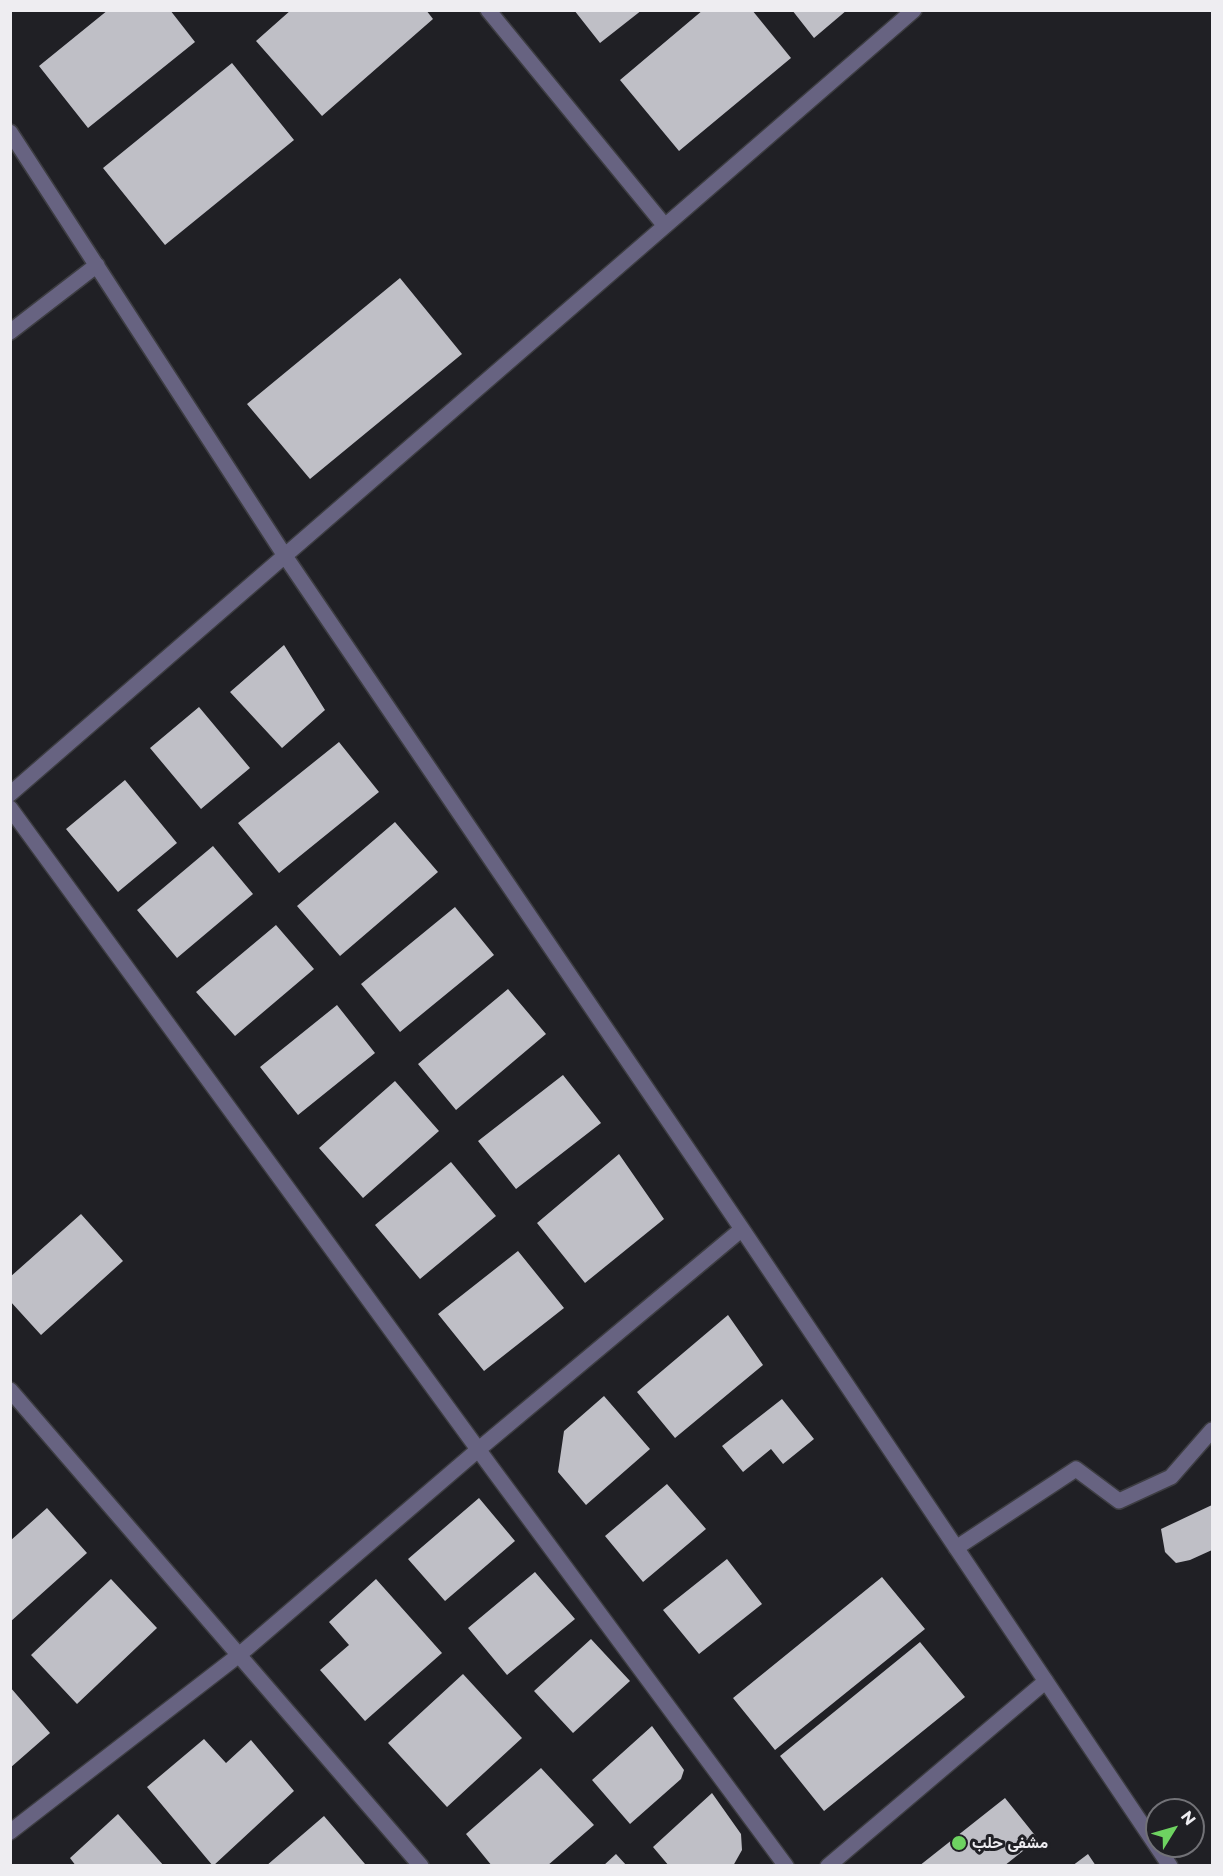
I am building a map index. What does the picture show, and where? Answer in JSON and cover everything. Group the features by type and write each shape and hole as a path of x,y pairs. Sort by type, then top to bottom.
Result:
{"street":[{"path":"488,10 665,226"},
{"path":"10,794 914,10"},
{"path":"10,132 285,556 742,1229 1170,1866"},
{"path":"10,332 97,265"},
{"path":"10,808 786,1866"},
{"path":"10,1832 239,1655 479,1449 742,1229"},
{"path":"10,1390 421,1866"},
{"path":"956,1548 1076,1469 1119,1501 1171,1476 1212,1430"},
{"path":"828,1866 1046,1681"}],"building":[{"path":"108,10 170,10 195,42 88,128 39,66"},
{"path":"291,10 426,10 433,19 322,116 256,41"},
{"path":"574,10 642,10 600,43"},
{"path":"703,10 752,10 791,58 679,151 620,80"},
{"path":"792,10 847,10 814,38"},
{"path":"232,63 294,140 165,245 103,168"},
{"path":"400,278 462,354 310,479 247,404"},
{"path":"284,645 325,710 282,748 230,692"},
{"path":"199,707 250,768 201,809 150,748"},
{"path":"339,742 379,792 279,873 238,823"},
{"path":"125,780 177,843 118,892 66,829"},
{"path":"395,822 438,872 340,956 297,906"},
{"path":"213,846 253,894 177,958 137,910"},
{"path":"455,907 494,955 400,1032 361,984"},
{"path":"276,925 314,969 235,1036 196,992"},
{"path":"508,989 546,1034 456,1110 418,1064"},
{"path":"337,1005 375,1053 298,1115 260,1067"},
{"path":"563,1075 601,1123 516,1189 478,1141"},
{"path":"395,1081 439,1131 363,1198 319,1148"},
{"path":"619,1154 664,1219 585,1283 537,1223"},
{"path":"451,1162 496,1216 420,1279 375,1225"},
{"path":"81,1214 123,1261 41,1335 10,1301 10,1277"},
{"path":"518,1251 564,1308 484,1371 438,1314"},
{"path":"728,1315 763,1365 675,1438 637,1392"},
{"path":"604,1396 650,1449 586,1505 558,1472 564,1431"},
{"path":"782,1399 814,1439 783,1464 771,1449 743,1472 722,1446"},
{"path":"667,1484 706,1529 643,1582 605,1536"},
{"path":"479,1498 515,1541 445,1601 408,1559"},
{"path":"1212,1505 1212,1550 1190,1560 1176,1563 1165,1552 1161,1529"},
{"path":"47,1508 87,1553 10,1622 10,1541"},
{"path":"727,1559 762,1604 699,1654 663,1610"},
{"path":"535,1572 575,1619 507,1675 468,1628"},
{"path":"882,1577 925,1629 775,1750 733,1698"},
{"path":"111,1579 157,1628 77,1704 31,1655"},
{"path":"376,1579 442,1653 365,1721 320,1670 349,1645 329,1622"},
{"path":"591,1639 630,1681 573,1733 534,1691"},
{"path":"920,1642 965,1697 824,1811 780,1756"},
{"path":"463,1674 522,1738 447,1807 388,1743"},
{"path":"10,1687 50,1733 10,1768"},
{"path":"652,1726 684,1770 681,1779 630,1824 592,1780"},
{"path":"204,1739 226,1763 251,1740 294,1791 213,1866 147,1787"},
{"path":"541,1768 594,1825 547,1866 492,1866 466,1834"},
{"path":"712,1793 741,1834 742,1850 733,1866 669,1866 653,1847"},
{"path":"1005,1798 1038,1839 1004,1866 919,1866"},
{"path":"118,1814 164,1866 76,1866 70,1858"},
{"path":"324,1816 365,1864 364,1866 266,1866"},
{"path":"616,1854 627,1866 603,1866"},
{"path":"1088,1854 1096,1866 1072,1866"}],"place":[{"name":"مشفى حلب","path":"959,1843"}]}
